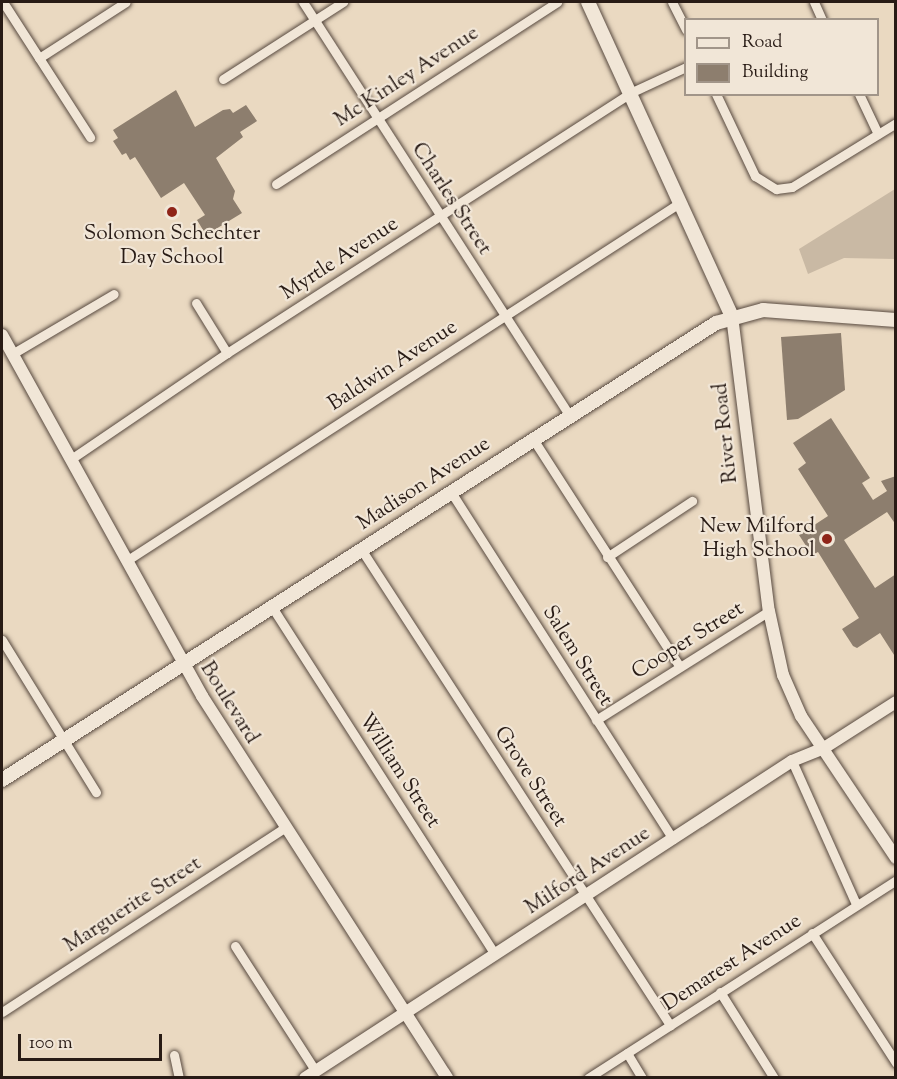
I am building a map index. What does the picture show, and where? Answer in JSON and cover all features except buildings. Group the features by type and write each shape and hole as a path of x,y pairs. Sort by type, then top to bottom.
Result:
{"main road":[{"name":"River Road","path":"588,2 732,316"},
{"name":"Madison Avenue","path":"2,780 701,331 732,316 763,310 896,320"}],"street":[{"path":"3,2 90,137"},
{"path":"39,58 126,2"},
{"name":"Charles Street","path":"303,2 570,416"},
{"path":"223,80 343,2"},
{"name":"Mc Kinley Avenue","path":"276,184 557,2"},
{"path":"672,2 684,26"},
{"path":"814,2 821,18"},
{"name":"Myrtle Avenue","path":"71,459 228,353 630,93 684,69"},
{"path":"717,96 755,176 776,189 792,187 896,123"},
{"path":"860,96 878,134"},
{"name":"Baldwin Avenue","path":"126,561 681,202"},
{"path":"12,354 114,294"},
{"path":"196,303 228,353"},
{"name":"River Road","path":"732,316 769,611 788,688 801,716 896,858"},
{"name":"Boulevard","path":"2,334 182,664 284,828 447,1077"},
{"path":"533,439 680,667"},
{"name":"Salem Street","path":"451,492 673,839"},
{"path":"607,557 692,501"},
{"name":"Grove Street","path":"361,549 670,1025"},
{"name":"William Street","path":"272,607 495,954"},
{"name":"Cooper Street","path":"596,720 769,611"},
{"path":"2,640 96,792"},
{"name":"Milford Avenue","path":"310,1074 792,761 824,748 896,702"},
{"path":"792,761 856,904"},
{"name":"Marguerite Street","path":"2,1012 284,828"},
{"name":"Demarest Avenue","path":"588,1077 896,879"},
{"path":"812,933 896,1063"},
{"path":"235,946 310,1074"},
{"path":"720,992 774,1077"},
{"path":"627,1053 642,1077"},
{"path":"174,1055 179,1077"}],"shaded area":[{"path":"895,189 895,259 844,258 808,274 799,249"}],"place":[{"name":"Solomon Schechter Day School","path":"172,212"},
{"name":"New Milford High School","path":"827,539"}]}
